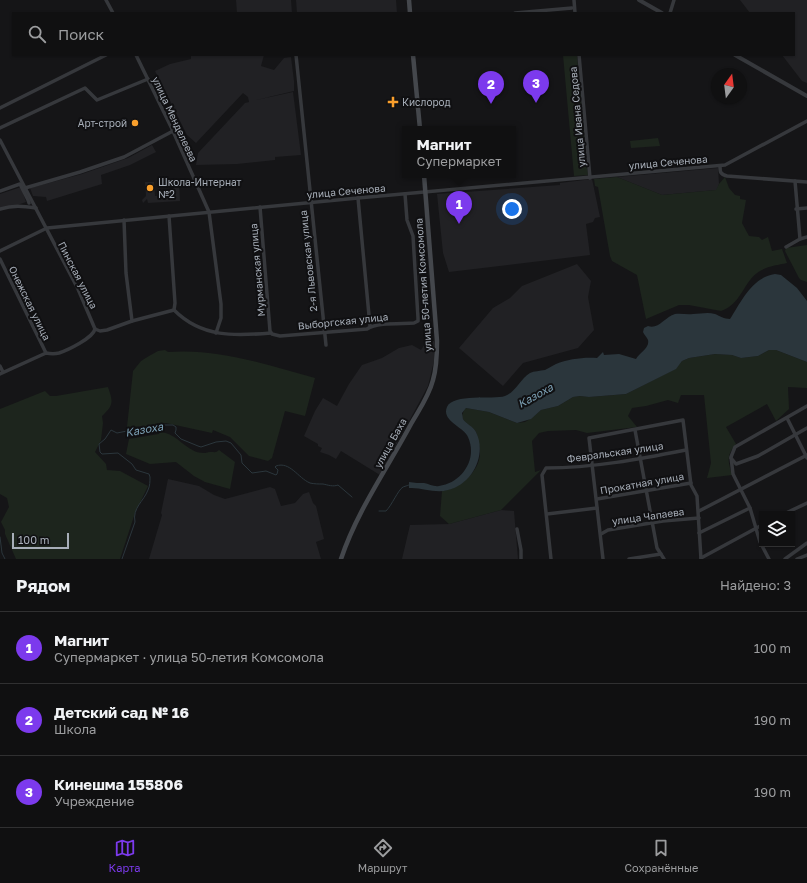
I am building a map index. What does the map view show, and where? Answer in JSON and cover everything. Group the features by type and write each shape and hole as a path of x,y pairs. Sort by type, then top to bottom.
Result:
{"main road":[{"path":"409,0 410,12"},
{"path":"413,56 420,126"},
{"name":"улица 50-летия Комсомола","path":"424,178 437,352 435,374 429,392"},
{"name":"улица Баха","path":"340,559 363,507 393,458 429,392"}],"street":[{"path":"106,0 112,12"},
{"path":"574,0 576,12"},
{"path":"640,0 660,12"},
{"path":"670,12 674,0"},
{"path":"526,12 572,8"},
{"path":"0,108 104,56"},
{"name":"улица Менделеева","path":"136,56 173,131 209,212 221,304 221,318 216,333"},
{"name":"2-я Львовская улица","path":"296,56 326,345"},
{"name":"улица Ивана Седова","path":"579,56 590,178"},
{"path":"737,56 807,96"},
{"path":"0,128 85,88 97,100 148,79"},
{"name":"улица Сеченова","path":"0,252 47,228 311,202 720,166 725,165 807,121"},
{"path":"25,188 124,157 173,131"},
{"name":"Пинская улица","path":"0,140 78,289 95,329"},
{"path":"720,166 720,172 727,176 807,182"},
{"path":"795,181 796,209 800,239"},
{"path":"0,191 20,184 29,203"},
{"name":"Выборгская улица","path":"174,310 194,326 207,331 216,333 253,334 271,332 280,336 368,329 370,326 414,323 418,321 419,311 413,236 407,220 405,194"},
{"path":"358,198 370,326"},
{"path":"0,209 10,206 36,208"},
{"name":"Мурманская улица","path":"260,207 271,332"},
{"path":"796,209 807,208"},
{"path":"0,366 2,373 46,353 53,354 67,350 94,333 95,329 100,331 106,330 132,321 174,310 175,303 169,216"},
{"path":"124,220 126,272 132,321"},
{"path":"786,246 807,237"},
{"name":"Онежская улица","path":"0,259 46,353"},
{"path":"768,559 760,542 750,508 733,474 730,457 735,447 807,406"},
{"path":"699,511 807,456 787,418"},
{"path":"604,559 589,438 683,420 691,483 697,496 699,511 698,533 701,559 759,526"},
{"path":"730,457 736,464 758,456 807,428"},
{"path":"635,430 657,548 664,559"},
{"name":"Февральская улица","path":"547,514 542,475 546,468 566,468 593,465 686,450"},
{"name":"Прокатная улица","path":"597,499 691,483"},
{"path":"790,511 807,503"},
{"path":"551,559 547,514 598,508"},
{"path":"698,533 750,508"},
{"name":"улица Чапаева","path":"600,534 608,530 653,524 663,521 699,518"},
{"path":"517,529 521,559"},
{"path":"785,559 807,543"},
{"path":"629,559 661,554"},
{"path":"797,559 807,555"}],"shaded area":[{"path":"236,0 291,0 292,12 237,12"},
{"path":"296,0 396,0 397,12 297,12"},
{"path":"740,0 807,0 807,83 802,81 783,56 795,56 795,12 749,12"},
{"path":"191,56 264,56 261,66 274,70 284,58 291,57 294,91 252,101 293,92 301,155 275,157 275,160 237,164 196,165 198,153 245,103 249,102 248,97 243,93 196,143 187,135 155,71 170,64 191,59"},
{"path":"563,56 577,56 588,175 574,176"},
{"path":"658,138 660,146 631,148 630,141"},
{"path":"152,145 156,152 130,165 101,175 102,184 47,201 46,197 33,196 30,188 82,174 128,158"},
{"path":"718,168 719,184 717,190 662,195 617,177"},
{"path":"617,177 662,195 716,190 725,177 729,188 735,195 740,196 740,199 746,200 742,223 749,236 759,237 762,240 768,237 772,251 782,249 787,263 763,269 754,275 734,303 721,311 689,305 679,305 646,319 637,275 612,261 610,256 598,187 595,186 594,179"},
{"path":"592,179 600,217 595,218 593,222 586,224 590,255 449,272 443,253 437,194 560,185 560,183"},
{"name":"Школа-Интернат №2","path":"179,180 180,201 148,203 147,199 143,203 142,200 146,196 145,182 154,182 155,196 173,194 172,181"},
{"path":"21,187 26,202 0,211 0,194"},
{"path":"807,245 807,282 799,278 785,251 786,248"},
{"path":"577,264 591,281 588,297 594,330 578,348 523,363 503,386 459,348 493,308 510,298 522,286"},
{"path":"434,341 434,361 428,386 380,475 341,451 336,459 320,452 322,448 318,446 318,444 304,436 315,411 323,398 337,406 349,384 362,365 382,358 399,348 412,345 421,350 426,342"},
{"path":"165,350 168,352 187,351 224,355 261,363 315,378 305,416 285,411 272,458 268,461 249,456 230,437 213,430 212,433 166,423 149,426 127,427 133,371 141,361 158,351"},
{"path":"769,350 776,350 807,362 807,388 788,387 789,409 776,421 767,404 726,427 736,444 729,455 732,475 707,478 711,463 704,395 681,395 678,403 668,400 632,408 628,416 637,427 587,433 576,430 548,431 539,433 532,441 535,472 541,470 501,510 449,524 440,516 442,491 455,487 467,478 476,467 479,460 480,450 478,437 474,430 464,421 462,416 466,408 489,412 517,423 525,422 541,410 558,406 573,397 626,394 675,369 682,361 689,358 715,354 732,355 741,358 758,356"},
{"path":"108,387 111,396 111,403 109,409 102,416 103,423 101,440 95,452 106,464 107,470 120,471 148,486 135,513 120,559 16,559 1,522 9,507 7,498 0,494 0,409 45,391 50,396 56,396"},
{"path":"160,432 172,436 187,447 198,452 217,452 219,450 235,462 230,489 205,482 194,476 176,462 150,464 126,454 129,439 159,434"},
{"path":"168,479 199,486 214,495 225,499 270,487 275,489 281,506 295,503 303,494 309,492 313,503 316,506 324,539 316,542 321,559 149,559 162,515 161,513"},
{"path":"501,510 514,511 518,559 402,559 410,525 449,524"}],"water":[{"path":"775,274 781,275 797,288 807,301 807,362 776,350 769,350 758,356 741,358 732,355 715,354 689,358 682,361 676,369 626,394 573,397 558,406 541,410 531,419 517,423 489,412 466,408 462,413 463,419 476,432 480,450 476,467 471,475 457,487 448,490 433,491 419,488 409,488 409,482 424,483 433,486 447,484 455,480 466,469 471,454 471,445 466,433 447,416 447,407 451,403 465,398 505,396 512,392 530,373 545,370 561,362 581,358 597,358 603,352 604,355 619,354 636,359 646,348 648,343 648,339 643,332 644,328 658,325 675,314 712,313 730,319 743,298 754,285 767,276"}],"waterway":[{"name":"Казоха","path":"122,559 135,522 135,513 149,488 150,477 149,474 136,470 132,464 118,453 102,454 100,452 99,444 105,439 111,430 117,433 127,431 133,433 163,425 173,425 176,427 175,433 181,439 201,447 216,442 226,441 231,443 241,455 242,463 252,473 266,471 276,475 278,470 275,467 276,466 286,466 310,483 332,486 338,485 352,497"},
{"name":"Казоха","path":"379,511 386,511 401,489 409,485"},
{"name":"Казоха","path":"0,537 2,553 5,559"}],"place":[{"name":"Кислород","path":"393,102"},
{"name":"Кинешма 155806","path":"536,103"},
{"name":"Детский сад № 16","path":"491,104"},
{"name":"Арт-строй","path":"135,123"},
{"name":"Школа-Интернат №2","path":"150,188"},
{"name":"Магнит","path":"459,224"}]}
